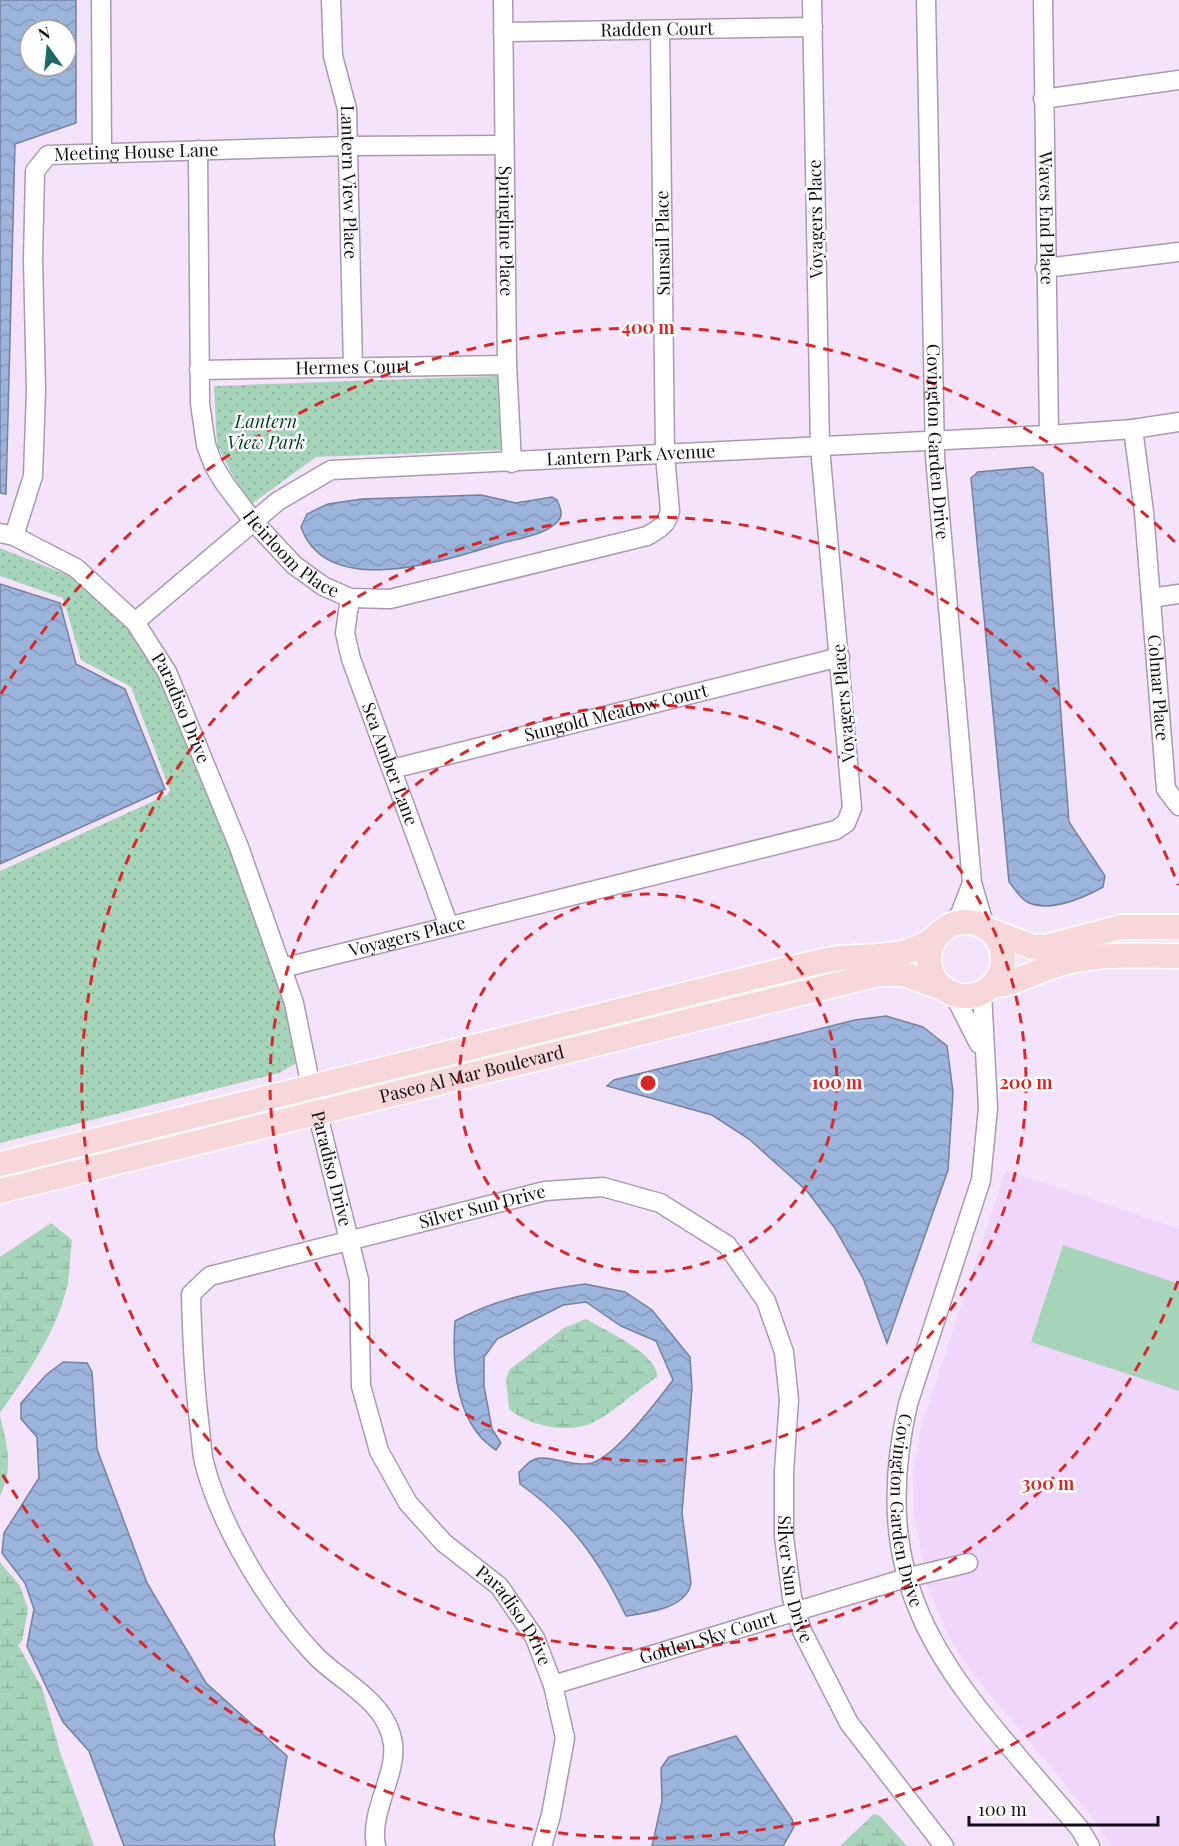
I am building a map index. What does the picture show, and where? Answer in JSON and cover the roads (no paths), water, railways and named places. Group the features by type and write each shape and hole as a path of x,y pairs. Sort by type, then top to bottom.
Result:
{"main road":[{"path":"1179,927 1121,927 1045,947 1033,947 968,922 943,931 930,953 930,965 936,981 949,991 963,995 1004,985 1049,966 1088,957 1179,956"},
{"path":"986,989 999,976 1003,959 999,941 988,929"},
{"name":"Paseo Al Mar Boulevard","path":"0,1164 784,970 839,958 888,956 909,951 925,945 943,931"},
{"name":"Paseo Al Mar Boulevard","path":"0,1191 879,974 903,974 949,991"}],"street":[{"path":"101,0 102,153"},
{"name":"Lantern View Place","path":"331,0 333,56 347,109 353,367"},
{"name":"Springline Place","path":"503,0 507,365 512,463"},
{"name":"Voyagers Place","path":"282,968 836,831 846,823 852,808 820,447 812,0"},
{"name":"Covington Garden Drive","path":"926,0 935,441 972,883 988,929"},
{"name":"Waves End Place","path":"1043,0 1049,435"},
{"name":"Radden Court","path":"503,32 813,27"},
{"name":"Sunsail Place","path":"660,31 665,456"},
{"path":"1043,99 1179,80"},
{"name":"Meeting House Lane","path":"7,534 33,476 36,391 33,259 35,171 48,155 349,146 504,145"},
{"name":"Heirloom Place","path":"198,150 199,370 200,403 206,445 225,484 253,521 294,565 323,586 350,598 390,599 647,536 663,527 668,520 670,511 665,456"},
{"path":"1045,268 1179,252"},
{"name":"Hermes Court","path":"199,370 507,365"},
{"name":"Lantern Park Avenue","path":"135,621 278,501 331,470 665,456 1049,435 1133,429 1179,422"},
{"name":"Colmar Place","path":"1133,429 1144,512 1166,789 1179,806"},
{"name":"Paradiso Drive","path":"7,534 76,568 135,621 167,672 239,847 294,1003 359,1280 361,1386 380,1451 408,1503 444,1543 499,1586 535,1638 553,1685 565,1738 551,1815 542,1846"},
{"path":"1151,598 1179,594"},
{"name":"Sea Amber Lane","path":"350,598 345,633 351,659 449,926"},
{"name":"Sungold Meadow Court","path":"392,768 840,657"},
{"name":"Covington Garden Drive","path":"943,931 960,914 972,883"},
{"name":"Covington Garden Drive","path":"986,989 984,1057 988,1108 981,1180 908,1404 899,1448 897,1519 906,1578 931,1639 961,1687 1080,1829 1090,1846"},
{"name":"Covington Garden Drive","path":"949,991 984,1057"},
{"name":"Silver Sun Drive","path":"376,1846 373,1832 388,1778 393,1744 380,1711 315,1655 278,1609 232,1536 204,1462 192,1364 191,1294 210,1276 545,1191 603,1187 660,1203 727,1245 766,1301 784,1352 789,1400 784,1471 784,1537 796,1612 802,1631 849,1723 944,1846"},
{"name":"Golden Sky Court","path":"553,1685 906,1578 968,1563"}],"water":[{"path":"0,0 76,0 76,18 18,18 18,78 76,78 76,123 15,144 6,494 0,493"},
{"path":"1033,467 1043,474 1069,822 1105,876 1103,887 1067,903 1047,906 1029,903 1020,897 1009,882 971,478 978,472"},
{"path":"481,495 516,503 552,497 557,500 561,516 553,526 530,536 420,565 390,569 361,569 335,563 315,550 301,527 307,514 328,504 362,499"},
{"path":"0,584 60,603 76,664 125,689 165,789 0,864"},
{"path":"886,1016 923,1027 947,1046 953,1092 948,1170 887,1343 863,1278 834,1227 807,1191 749,1139 712,1115 607,1086 614,1080 855,1020"},
{"path":"585,1284 625,1292 652,1310 690,1357 692,1388 682,1513 691,1583 688,1591 674,1604 655,1611 626,1616 605,1577 582,1542 554,1512 520,1484 519,1472 531,1461 539,1458 577,1464 592,1463 624,1439 673,1380 656,1341 621,1326 586,1302 563,1305 497,1339 484,1357 484,1386 492,1429 501,1443 496,1450 482,1439 472,1425 464,1409 456,1374 455,1321 470,1313 518,1296"},
{"path":"63,1362 87,1363 92,1372 97,1449 147,1583 206,1683 287,1756 274,1836 275,1846 124,1846 89,1751 63,1722 27,1646 34,1609 25,1583 2,1553 4,1533 39,1478 37,1437 21,1419 21,1403 46,1375"},
{"path":"736,1736 792,1819 794,1827 783,1846 652,1846 662,1801 661,1768 669,1757"}],"park label":[{"name":"Lantern View Park","path":"266,432"}]}
